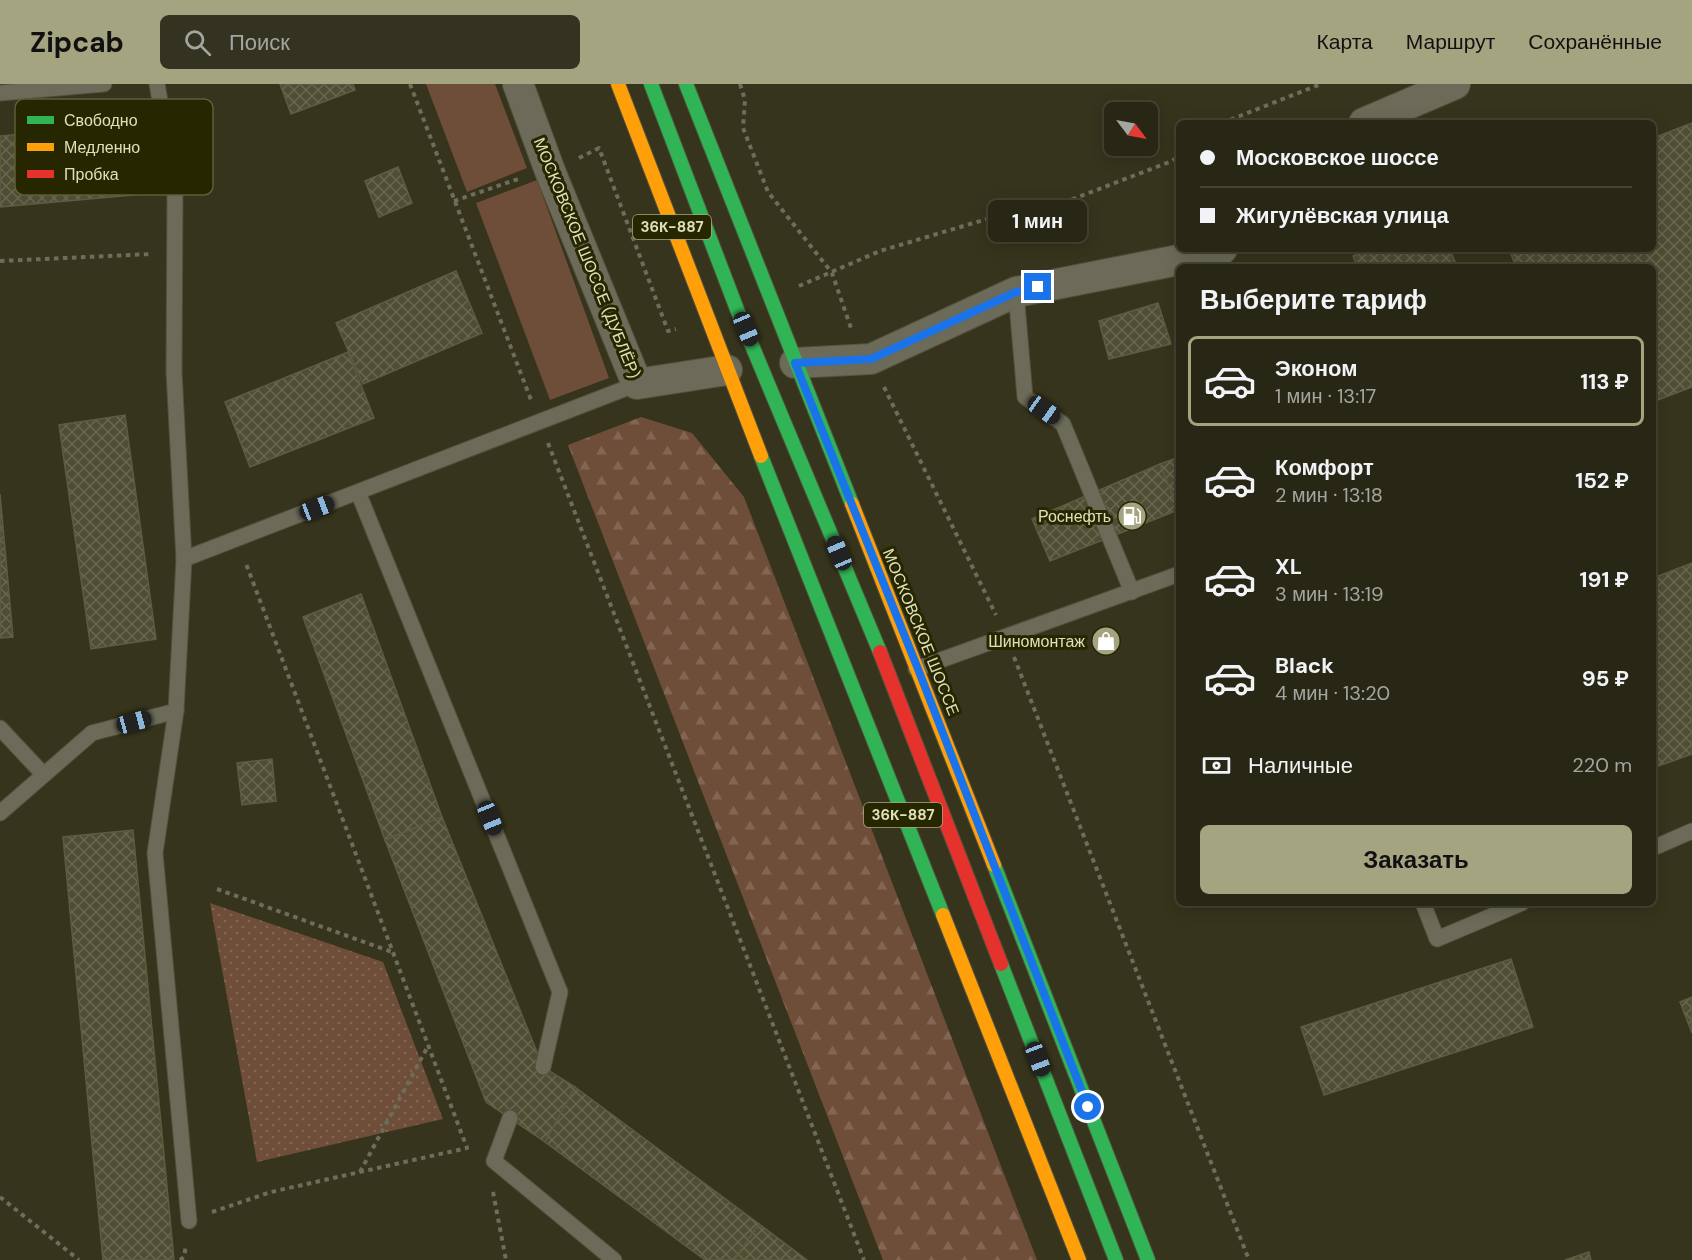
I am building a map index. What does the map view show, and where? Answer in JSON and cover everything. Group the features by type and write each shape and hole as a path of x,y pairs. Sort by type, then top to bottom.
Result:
{"main road":[{"name":"МОСКОВСКОЕ ШОССЕ","path":"618,84 918,669 1148,1260"},
{"name":"МОСКОВСКОЕ ШОССЕ","path":"651,84 761,366 891,679 1116,1260"},
{"name":"МОСКОВСКОЕ ШОССЕ","path":"686,84 761,366 1078,1260"}],"street":[{"name":"МОСКОВСКОЕ ШОССЕ (ДУБЛЁР)","path":"518,84 550,171 637,384 761,366 871,359 1016,292 1219,252"},
{"path":"1371,120 1455,84"}],"lane":[{"path":"0,93 104,84"},
{"path":"157,84 160,99"},
{"path":"175,195 174,372 184,559 176,711 155,853 189,1221"},
{"path":"1016,292 1025,397 1063,424 1132,592"},
{"path":"184,559 637,384"},
{"path":"358,492 560,992 543,1067"},
{"path":"891,679 1176,575"},
{"path":"0,813 92,733 176,711"},
{"path":"0,728 43,774"},
{"path":"1656,847 1692,831"},
{"path":"1424,906 1437,939 1515,906"},
{"path":"510,1118 494,1161 614,1260"}],"path":[{"path":"410,84 864,1260"},
{"path":"1230,120 1321,84"},
{"path":"579,158 599,148 668,331"},
{"path":"832,273 880,251 997,216 1034,214 1176,159"},
{"path":"454,201 533,174"},
{"path":"0,261 174,254"},
{"path":"236,539 466,1148 472,1157"},
{"path":"217,889 393,952"},
{"path":"359,1172 428,1046"},
{"path":"180,1260 184,1257 189,1221 272,1192 466,1148"},
{"path":"489,1186 494,1195 506,1260"},
{"path":"0,1197 79,1260"}],"green space":[{"path":"426,84 495,84 527,168 467,192"},
{"path":"537,180 609,378 550,400 476,203"},
{"path":"641,417 692,433 744,497 1037,1260 883,1260 568,445"},
{"path":"210,903 383,962 443,1119 257,1162"}],"building":[{"path":"280,84 353,84 355,90 291,114"},
{"path":"1692,123 1692,387 1656,401 1656,264 1515,264 1510,252 1656,252 1656,137"},
{"path":"15,135 15,195 133,195 0,207 0,136"},
{"path":"398,167 412,203 379,217 365,181"},
{"path":"1363,252 1451,252 1456,264 1356,264 1353,256"},
{"path":"456,271 482,333 363,384 336,323"},
{"path":"1158,303 1171,344 1109,359 1099,321"},
{"path":"348,352 374,418 250,467 225,402"},
{"path":"125,415 156,639 91,649 59,425"},
{"path":"1176,458 1176,505 1160,464"},
{"path":"1160,464 1176,505 1176,511 1050,561 1032,519"},
{"path":"0,494 13,637 0,638"},
{"path":"1692,563 1692,754 1656,767 1656,577"},
{"path":"361,594 442,817 385,840 303,617"},
{"path":"272,759 276,801 242,805 237,763"},
{"path":"442,817 543,1067 575,1087 545,1142 486,1102 385,840"},
{"path":"133,830 174,1260 103,1260 63,837"},
{"path":"1511,959 1533,1027 1324,1095 1301,1027"},
{"path":"1692,997 1692,1033 1680,1002"},
{"path":"575,1087 759,1224 734,1260 705,1260 545,1142"},
{"path":"759,1224 807,1260 734,1260"},
{"path":"1589,1252 1591,1260 1565,1260"}],"traffic: fast":[{"path":"651,84 738,312 880,652"},
{"path":"686,84 852,504"},
{"path":"761,456 943,915"},
{"path":"994,865 1148,1260"},
{"path":"1001,964 1116,1260"}],"traffic: slow":[{"path":"618,84 761,456"},
{"path":"852,504 994,865"},
{"path":"943,915 1079,1260"}],"traffic: jam":[{"path":"880,652 1001,964"}],"place":[{"name":"Роснефть","path":"1132,516"},
{"name":"Шиномонтаж","path":"1106,641"}],"route":[{"path":"1038,287 1016,292 871,359 795,363 918,669 1088,1107"}]}
